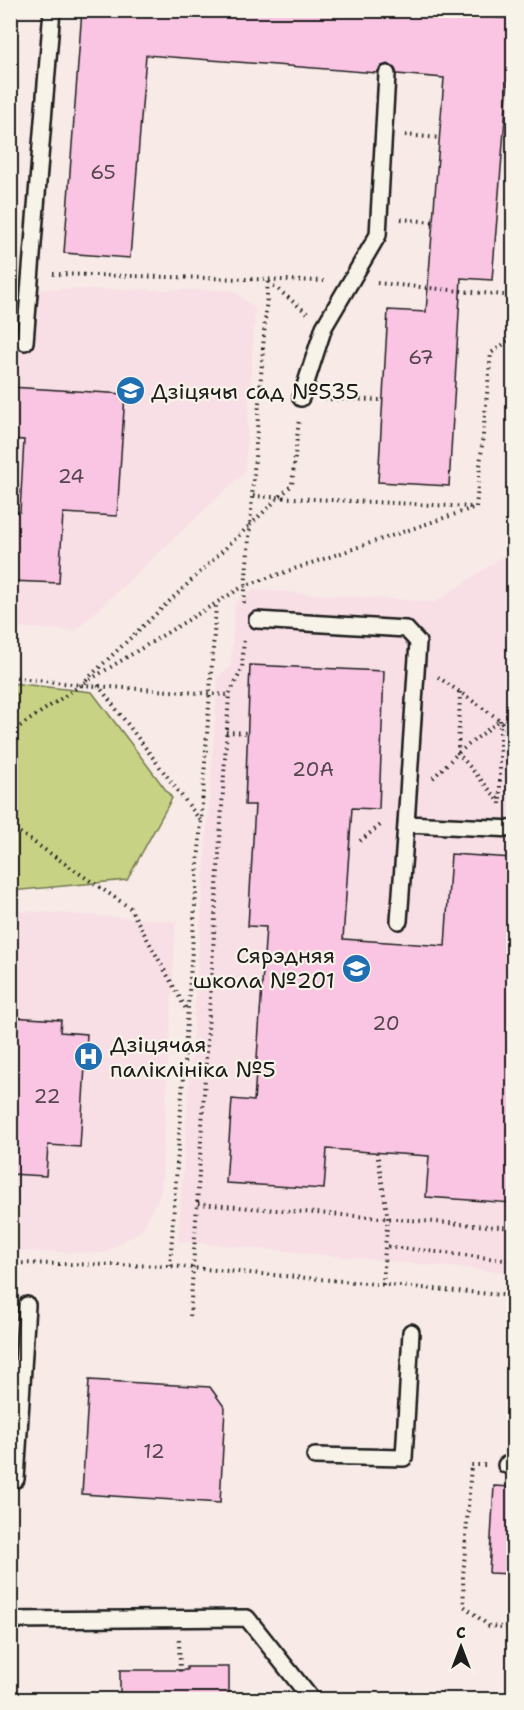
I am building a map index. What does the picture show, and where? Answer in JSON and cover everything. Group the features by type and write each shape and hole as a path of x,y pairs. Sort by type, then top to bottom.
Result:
{"lane":[{"path":"25,342 52,10"},
{"path":"301,398 324,327 378,236 387,74"},
{"path":"257,620 406,629 418,642 399,921"},
{"path":"406,824 507,828"},
{"path":"16,1479 27,1305"},
{"path":"315,1455 404,1458 411,1332"},
{"path":"10,1620 247,1618 312,1700"}],"path":[{"path":"10,18 20,10"},
{"path":"384,134 440,138"},
{"path":"379,217 433,222"},
{"path":"30,273 268,281 350,281 513,296"},
{"path":"268,281 324,327"},
{"path":"244,586 253,496 268,281"},
{"path":"476,507 490,353 513,337"},
{"path":"81,685 292,485 301,398 383,400"},
{"path":"253,496 476,507"},
{"path":"10,732 81,685 244,586 476,507"},
{"path":"170,1266 216,605"},
{"path":"190,1316 228,695 242,669 244,630 257,620"},
{"path":"10,677 81,685 228,695"},
{"path":"98,685 201,820"},
{"path":"500,802 458,753 460,692 500,720 513,739"},
{"path":"500,720 500,802 507,828"},
{"path":"226,732 248,733"},
{"path":"10,826 130,908 186,1011"},
{"path":"377,1152 388,1219 383,1285"},
{"path":"198,1204 513,1228"},
{"path":"386,1246 513,1261"},
{"path":"10,1263 170,1266 513,1296"},
{"path":"510,1465 471,1465 463,1578 464,1606 489,1626 513,1628"},
{"path":"179,1619 180,1672"}],"shaded area":[{"name":"Дзіцячы сад №535","path":"10,289 233,290 255,309 245,472 75,631 11,627"},
{"name":"Сярэдняя школа №201","path":"513,550 513,1273 178,1241 218,677 231,666 235,603 252,590 435,602"},
{"name":"Дзіцячая паліклініка №5","path":"10,910 176,921 161,1192 142,1230 105,1253 11,1251"}],"green space":[{"path":"11,683 92,692 172,798 127,880 11,891"}],"building":[{"path":"82,10 409,10 513,19 492,280 461,278 449,486 378,482 388,310 426,312 444,78 397,74 395,69 388,64 382,66 377,73 146,55 130,258 64,253"},
{"path":"10,387 125,394 117,516 63,513 59,583 10,581 10,512 20,512 24,440 10,439"},
{"path":"250,665 384,671 379,809 352,808 343,939 445,946 451,854 513,858 513,1203 426,1197 429,1156 327,1149 324,1189 226,1183 232,1099 254,1101 266,927 248,926 255,805 245,805"},
{"path":"10,1017 61,1020 60,1032 87,1034 80,1147 48,1145 46,1176 10,1174"},
{"path":"89,1380 210,1387 225,1408 220,1503 82,1494"},
{"path":"494,1486 513,1487 513,1574 489,1573"},
{"path":"187,1667 229,1667 229,1700 120,1700 120,1670 187,1670"}],"place":[{"name":"Дзіцячы сад №535","path":"130,391"},
{"name":"Сярэдняя школа №201","path":"356,968"},
{"name":"Дзіцячая паліклініка №5","path":"89,1057"}]}
